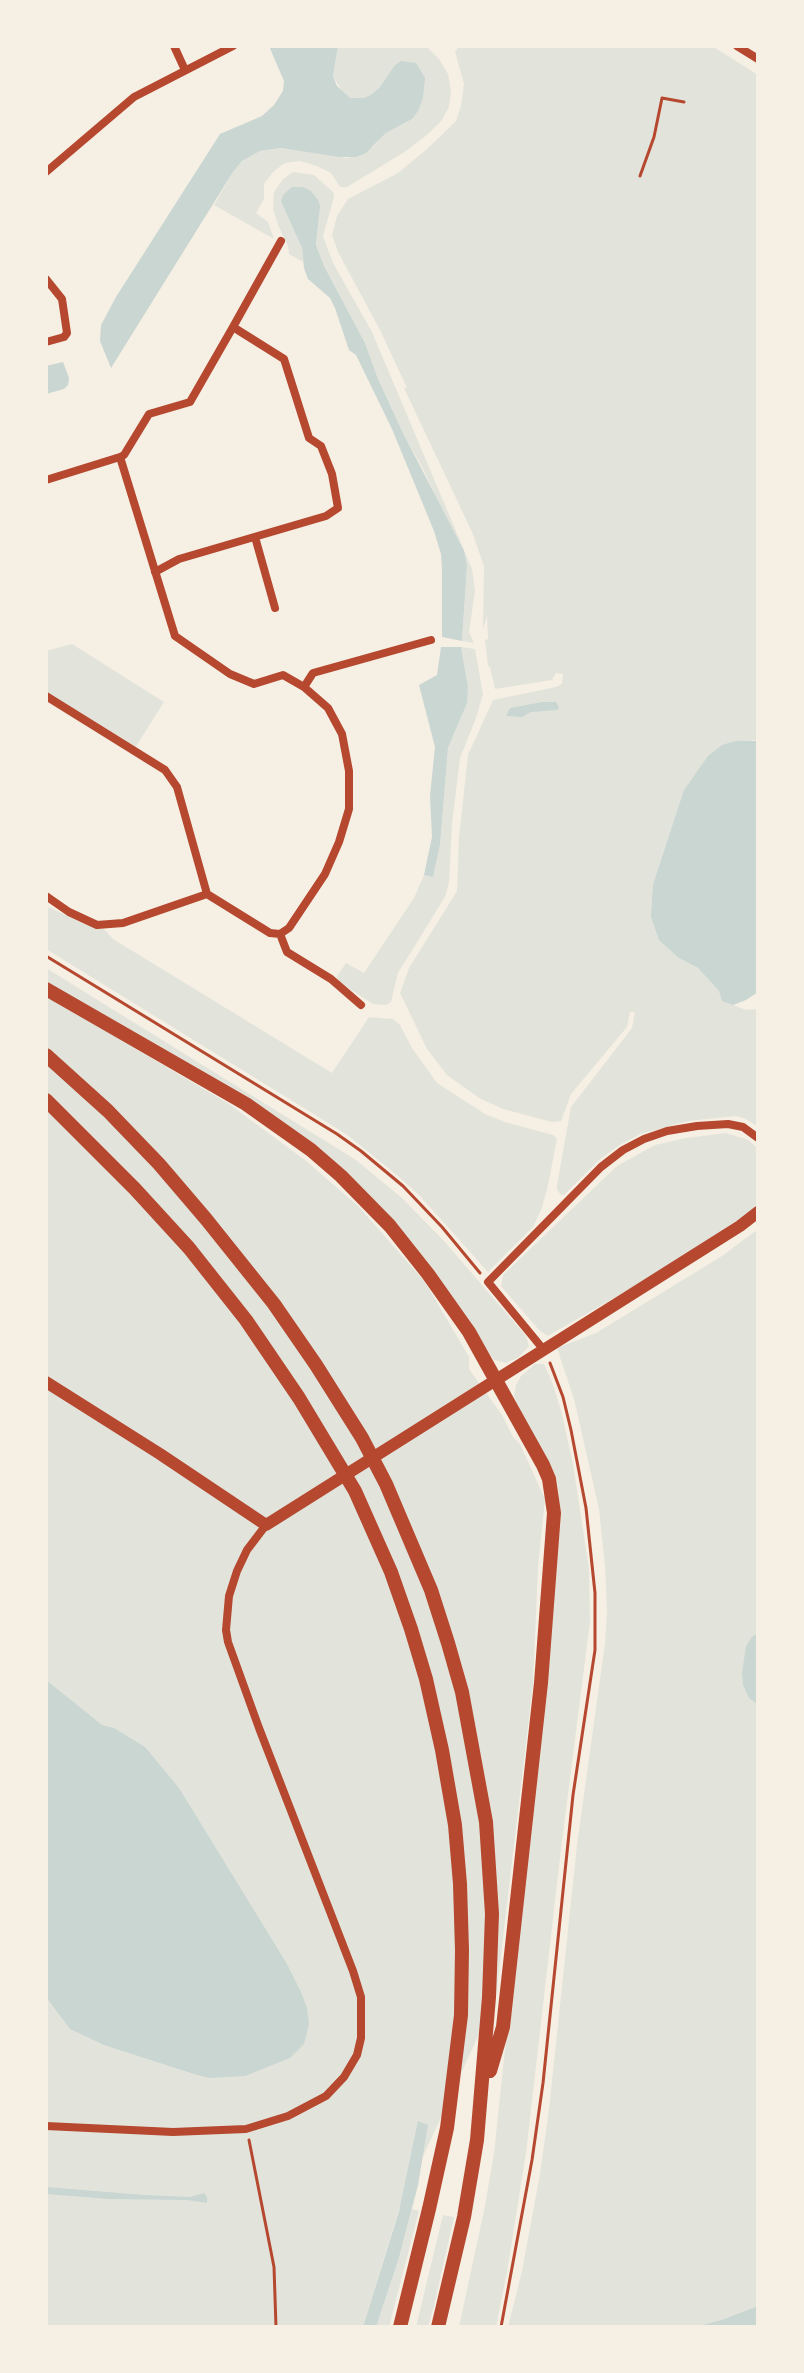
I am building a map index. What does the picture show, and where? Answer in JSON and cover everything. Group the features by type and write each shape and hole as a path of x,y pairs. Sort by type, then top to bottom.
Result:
{"main road":[{"path":"46,989 246,1104 311,1150 341,1176 390,1226 469,1332 549,1479 554,1513 541,1683 503,2027 483,2094"},
{"path":"46,1055 108,1111 159,1164 274,1304 362,1438 431,1590 462,1692 486,1822 492,1914 483,2094 464,2217 438,2327"},
{"path":"46,1100 189,1248 246,1320 299,1398 355,1491 391,1572 423,1667 455,1825 460,1884 461,2015 447,2128 400,2327"}],"street":[{"path":"174,46 185,70"},
{"path":"46,172 134,97 233,46"},
{"path":"737,46 758,59"},
{"path":"46,480 124,455 149,414 190,402 281,241"},
{"path":"46,279 62,299 67,333 64,337 46,342"},
{"path":"155,572 179,559 326,516 338,508 332,474 321,446 309,438 284,359 233,327"},
{"path":"46,696 165,770 177,787 207,894 270,933 280,934 289,928 325,874 349,809 349,771 342,734 328,708 304,687 283,675 254,684 230,674 175,636 120,457"},
{"path":"255,537 275,608"},
{"path":"304,687 313,673 431,640"},
{"path":"46,896 69,912 97,925 123,923 207,894"},
{"path":"280,934 287,952 331,979 361,1005"},
{"path":"543,1349 488,1282 601,1167 623,1150 667,1131 728,1124 743,1127 758,1138"},
{"path":"46,2126 173,2132 246,2129 288,2116 326,2096 344,2077 357,2055 362,2021 361,1997 228,1642 225,1617 229,1596 247,1550 266,1525 497,1381 758,1212"},
{"path":"46,1382 266,1525"}],"path":[{"path":"640,176 654,137 662,98 684,102"},
{"path":"501,2327 532,2160 573,1795 596,1634 592,1554 577,1461 563,1397 543,1349"},
{"path":"246,2129 274,2267 276,2327"}],"shaded area":[{"path":"269,46 338,46 333,76 337,86 350,98 364,98 372,94 401,61 416,63 425,78 418,111 412,119 386,133 366,153 356,157 281,148 260,151 242,161 111,368 100,341 101,325 116,297 220,134 262,116 283,91 284,81"},
{"path":"338,46 426,46 448,74 451,91 449,107 442,120 427,135 347,187 340,187 331,173 300,161 285,163 274,171 264,184 264,199 256,213 268,222 274,239 214,205 242,161 260,151 282,148 348,158 373,147 386,133 412,119 394,66 372,94 364,98 350,98 343,93 333,76"},
{"path":"459,46 712,46 758,75 758,741 752,740 679,958 698,968 719,991 723,1001 746,1010 758,1009 758,1127 736,1116 688,1121 640,1134 600,1159 564,1195 557,1190 557,1185 571,1107 632,1028 635,1012 630,1012 627,1027 571,1094 561,1121 552,1122 503,1109 479,1098 447,1075 427,1049 400,993 409,968 457,891 468,755 493,700 556,687 562,684 563,674 556,673 552,680 495,689 485,640 488,639 487,615 483,630 484,566 472,532 380,330 332,235 337,216 348,199 398,173 456,121 464,84 455,52"},
{"path":"293,172 314,175 333,192 323,236 333,263 372,332 472,569 475,591 469,632 474,643 462,641 467,566 378,379 365,343 324,266 316,246 319,217 296,233 303,262 289,254 273,208 274,192 283,179"},
{"path":"292,187 311,191 318,200 316,245 324,266 365,343 403,433 464,551 467,566 462,641 442,637 441,554 434,531 392,429 356,355 349,350 330,298 308,279 302,248 281,201"},
{"path":"63,362 69,378 68,385 46,394 46,366"},
{"path":"72,644 164,702 135,748 46,692 46,651"},
{"path":"441,647 461,647 468,687 467,703 448,748 440,845 433,877 424,875 432,837 430,796 435,747 419,685 437,675"},
{"path":"461,647 475,649 483,694 460,758 449,883 445,897 398,973 391,1002 386,1005 373,1004 339,982 337,976 346,963 364,973 414,898 424,875 433,877 440,845 448,748 462,715 468,687"},
{"path":"556,702 559,708 531,712 522,717 506,716 510,708"},
{"path":"736,741 758,741 758,992 733,1005 722,1001 719,991 698,968 679,958 659,940 651,917 653,885 684,790 708,756 722,745"},
{"path":"46,906 87,925 103,928 113,939 332,1073 369,1017 393,1019 437,1083 485,1114 553,1135 557,1139 547,1190 533,1227 488,1272 420,1196 346,1134 46,949"},
{"path":"46,968 356,1160 402,1198 444,1241 526,1336 529,1346 519,1357 506,1363 494,1360 354,1181 46,984"},
{"path":"46,996 229,1104 305,1160 359,1207 425,1282 469,1357 469,1369 520,1444 545,1499 538,1567 533,1684 496,1997 399,2209 363,2327 46,2327"},
{"path":"726,1133 749,1140 758,1149 758,1206 738,1221 669,1266 548,1336 539,1330 501,1286 503,1275 617,1166 655,1145"},
{"path":"758,1229 758,2327 508,2327 522,2271 549,2109 577,1845 607,1610 599,1509 574,1399 557,1348 596,1333 722,1256"},
{"path":"535,1364 544,1364 552,1382 573,1464 589,1569 590,1622 526,2153 507,2272 496,2327 459,2327 494,2153 561,1518 557,1481 514,1396 521,1376"},
{"path":"758,1633 756,1703 749,1698 742,1673 746,1646"},
{"path":"46,1680 102,1725 114,1728 145,1747 179,1788 301,1992 309,2024 304,2044 290,2058 245,2076 209,2078 104,2045 70,2029 46,1997"},
{"path":"418,2121 428,2125 418,2185 399,2258 376,2327 363,2327 399,2211"},
{"path":"46,2187 190,2197 204,2193 207,2203 46,2194"},
{"path":"412,2209 419,2211 389,2327 376,2327 399,2258"},
{"path":"443,2215 454,2217 434,2306 428,2327 416,2327"},
{"path":"758,2306 758,2327 695,2327 722,2320"}]}
